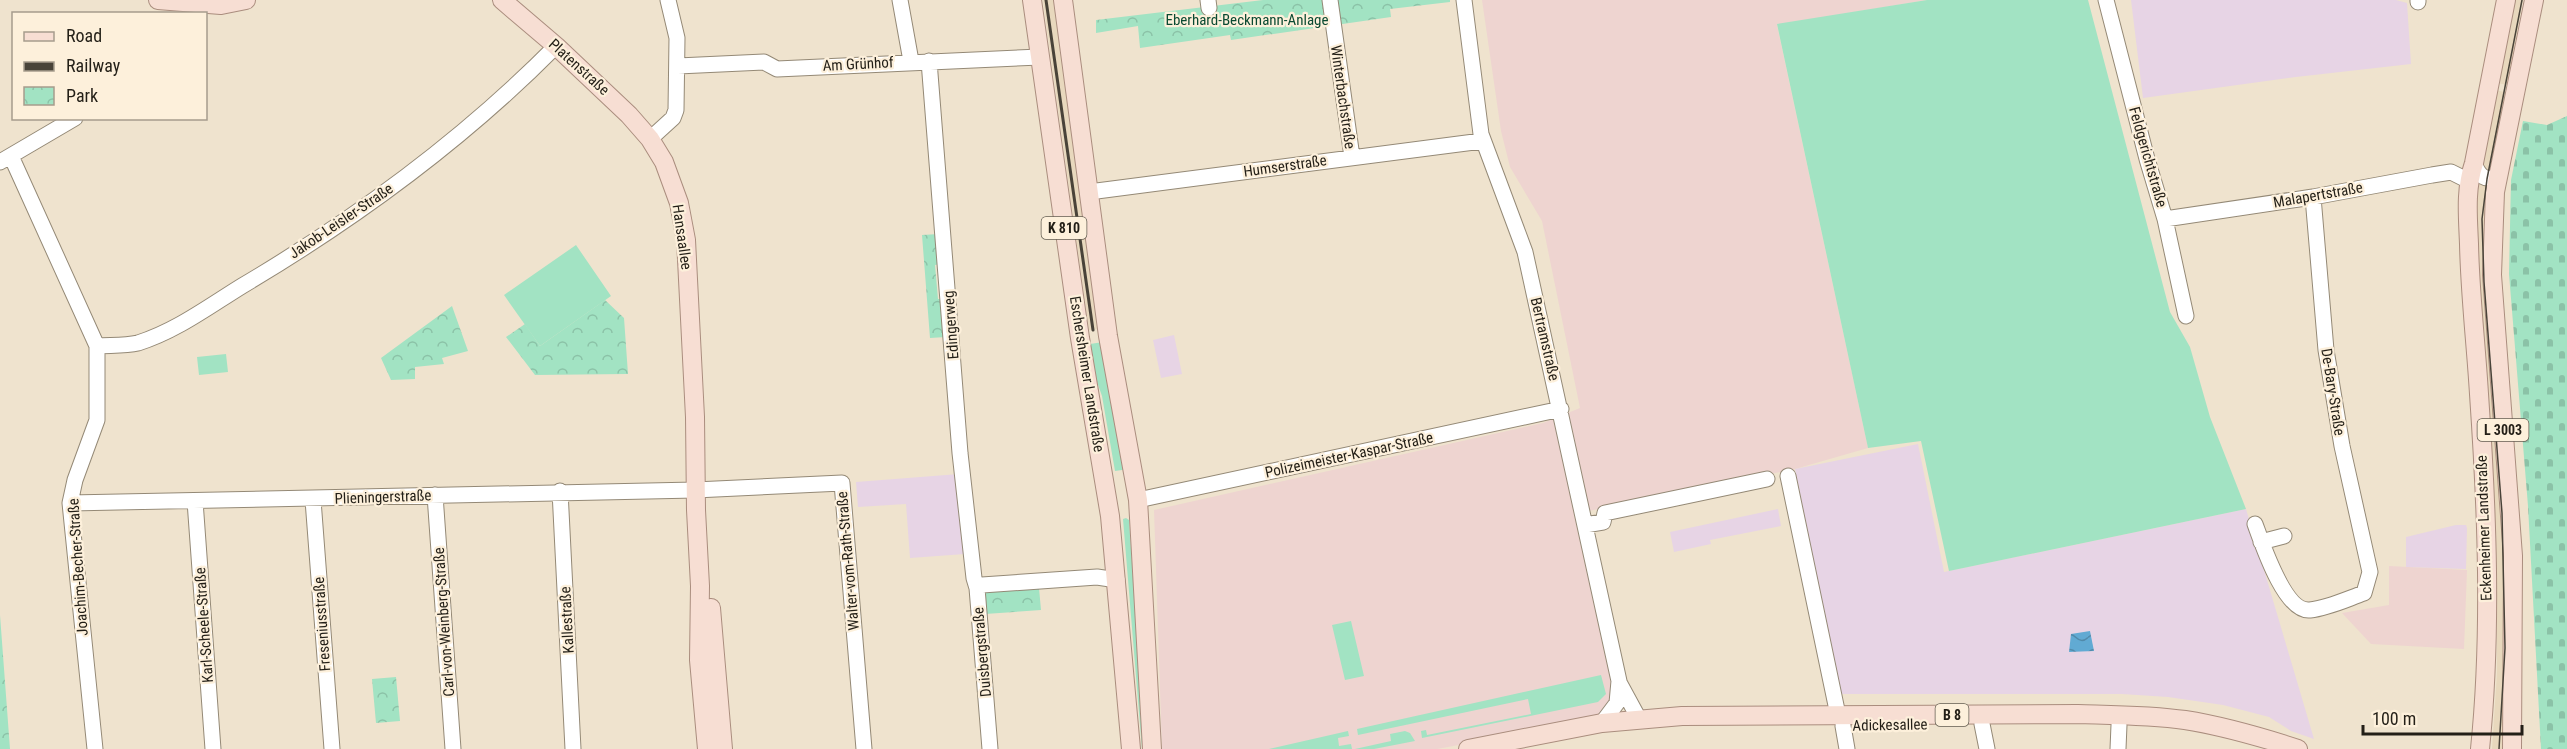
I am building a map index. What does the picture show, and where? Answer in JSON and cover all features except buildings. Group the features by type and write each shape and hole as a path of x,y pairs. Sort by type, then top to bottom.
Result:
{"main road":[{"path":"158,0 200,6 246,0"},
{"name":"Platenstraße","path":"502,0 603,89 650,140"},
{"name":"Eschersheimer Landstraße","path":"1032,0 1080,338 1120,504 1108,579 1129,747"},
{"name":"Eschersheimer Landstraße","path":"1063,0 1108,336 1120,504 1152,749"},
{"name":"Eckenheimer Landstraße","path":"2480,749 2487,636 2480,394 2470,278 2469,181 2506,0"},
{"name":"Eckenheimer Landstraße","path":"2512,749 2513,556 2492,275 2495,192 2534,0"},
{"name":"Hansaallee","path":"650,140 670,178 679,203 686,240 697,457 713,645 719,682 723,749"},
{"name":"Hansaallee","path":"700,490 699,660 707,749"},
{"name":"Adickesallee","path":"1516,749 1545,746 1622,730 1671,726 1840,720 2129,715 2185,720 2246,733 2298,749"},
{"name":"Adickesallee","path":"1468,749 1602,723 1682,716 1982,724 2119,725 2201,734 2262,749"}],"street":[{"path":"650,140 673,118 676,110 677,38 668,0"},
{"path":"900,0 911,61"},
{"name":"Winterbachstraße","path":"1330,0 1352,157"},
{"name":"Bertramstraße","path":"1464,0 1482,141 1525,252 1619,681 1639,718"},
{"name":"Feldgerichtstraße","path":"2106,0 2146,159 2165,219 2187,316"},
{"name":"Jakob-Leisler-Straße","path":"97,346 135,344 166,332 268,271 379,198 479,118 556,46"},
{"name":"Am Grünhof","path":"678,66 764,62 777,69 911,61 1040,57"},
{"name":"Edingerweg","path":"929,61 960,453 977,588"},
{"path":"6,159 72,120"},
{"name":"Humserstraße","path":"1089,192 1482,141"},
{"name":"Joachim-Becher-Straße","path":"6,159 97,346 97,420 75,480 70,503 95,749"},
{"path":"2474,163 2482,177 2492,179 2498,176"},
{"name":"Malapertstraße","path":"2165,219 2313,197 2451,172 2469,181"},
{"name":"De-Bary-Straße","path":"2261,542 2272,569 2286,593 2299,607 2308,611 2364,593 2368,584 2370,572 2342,446 2325,350 2313,197"},
{"name":"Polizeimeister-Kaspar-Straße","path":"1120,504 1561,409"},
{"name":"Adickesallee","path":"1788,476 1840,720"},
{"path":"1585,525 1603,522 1605,513 1767,479"},
{"name":"Walter-vom-Rath-Straße","path":"700,490 842,483 864,749"},
{"name":"Plieningerstraße","path":"70,503 313,500 560,491 700,490"},
{"name":"Kallestraße","path":"560,491 573,749"},
{"name":"Carl-von-Weinberg-Straße","path":"435,495 453,749"},
{"name":"Freseniusstraße","path":"313,500 332,749"},
{"name":"Karl-Scheele-Straße","path":"195,501 213,749"},
{"path":"2255,524 2261,542 2284,536"},
{"name":"Duisbergstraße","path":"990,749 977,588 981,585 1108,579"},
{"name":"Bertramstraße","path":"1602,723 1617,703 1619,681"},
{"path":"1840,720 1847,749"},
{"path":"1982,724 1987,749"},
{"path":"2118,749 2119,725"}],"shaded area":[{"path":"1043,0 1055,0 1100,329 1089,330"},
{"path":"1482,0 1927,0 1777,25 1868,448 1795,469 1574,514 1619,716 1437,749 1162,749 1154,510 1543,423 1580,408 1542,221 1510,167 1501,131"},
{"path":"2131,0 2396,0 2407,3 2411,64 2143,98"},
{"path":"2514,0 2523,0 2508,85 2497,83"},
{"path":"2496,90 2512,94 2494,172 2480,170"},
{"path":"2477,181 2489,184 2506,544 2506,699 2502,749 2492,749 2497,673 2497,604 2472,238"},
{"path":"1174,335 1182,374 1161,378 1153,340"},
{"path":"1918,444 1944,572 2246,509 2314,739 2291,731 2269,717 2223,705 2168,697 2122,694 1841,694 1795,469"},
{"path":"959,474 965,554 910,558 906,504 858,507 856,482"},
{"path":"1778,509 1781,526 1710,540 1711,544 1674,552 1670,532"},
{"path":"2456,525 2466,525 2467,528 2466,569 2406,567 2406,537"},
{"path":"2389,566 2467,570 2464,649 2371,644 2342,613 2389,605"}],"green space":[{"name":"Eberhard-Beckmann-Anlage","path":"1263,0 1450,0 1450,2 1390,9 1391,17 1231,40 1230,35 1140,48 1138,26 1096,33 1096,20"},
{"path":"1927,0 2088,0 2170,312 2190,347 2210,417 2246,509 1949,571 1921,441 1868,448 1777,24"},
{"path":"2567,116 2567,749 2541,749 2528,506 2509,274 2511,180 2523,121 2547,125"},
{"path":"939,234 941,264 935,265 938,299 944,299 946,337 930,338 922,235"},
{"path":"576,245 611,296 540,346 504,295"},
{"path":"605,300 624,318 628,374 535,375 506,337 525,324 540,346"},
{"path":"452,306 468,351 442,358 444,364 415,367 415,379 391,380 381,358"},
{"path":"1103,342 1129,469 1115,471 1102,396 1095,376 1090,344"},
{"path":"226,354 228,372 199,375 197,357"},
{"path":"1123,519 1129,520 1145,749 1142,749"},
{"path":"1039,588 1041,610 985,614 985,593 987,591"},
{"path":"0,615 10,749 0,749"},
{"path":"1351,621 1364,676 1345,680 1332,625"},
{"path":"1601,675 1606,694 1598,702 1422,738 1421,731 1426,730 1427,735 1531,714 1528,699 1358,735 1357,729"},
{"path":"396,677 400,721 376,723 372,679"},
{"path":"1348,731 1349,736 1338,738 1339,746 1351,744 1352,749 1269,749"},
{"path":"1405,731 1410,733 1415,741 1374,749 1355,749 1391,741 1390,734"}],"water":[{"path":"2090,631 2094,651 2069,652 2071,634"}],"tram line":[{"path":"2499,749 2505,648 2502,513 2484,282 2482,219 2487,179 2522,0"}],"railway":[{"path":"1046,0 1093,330"}]}
